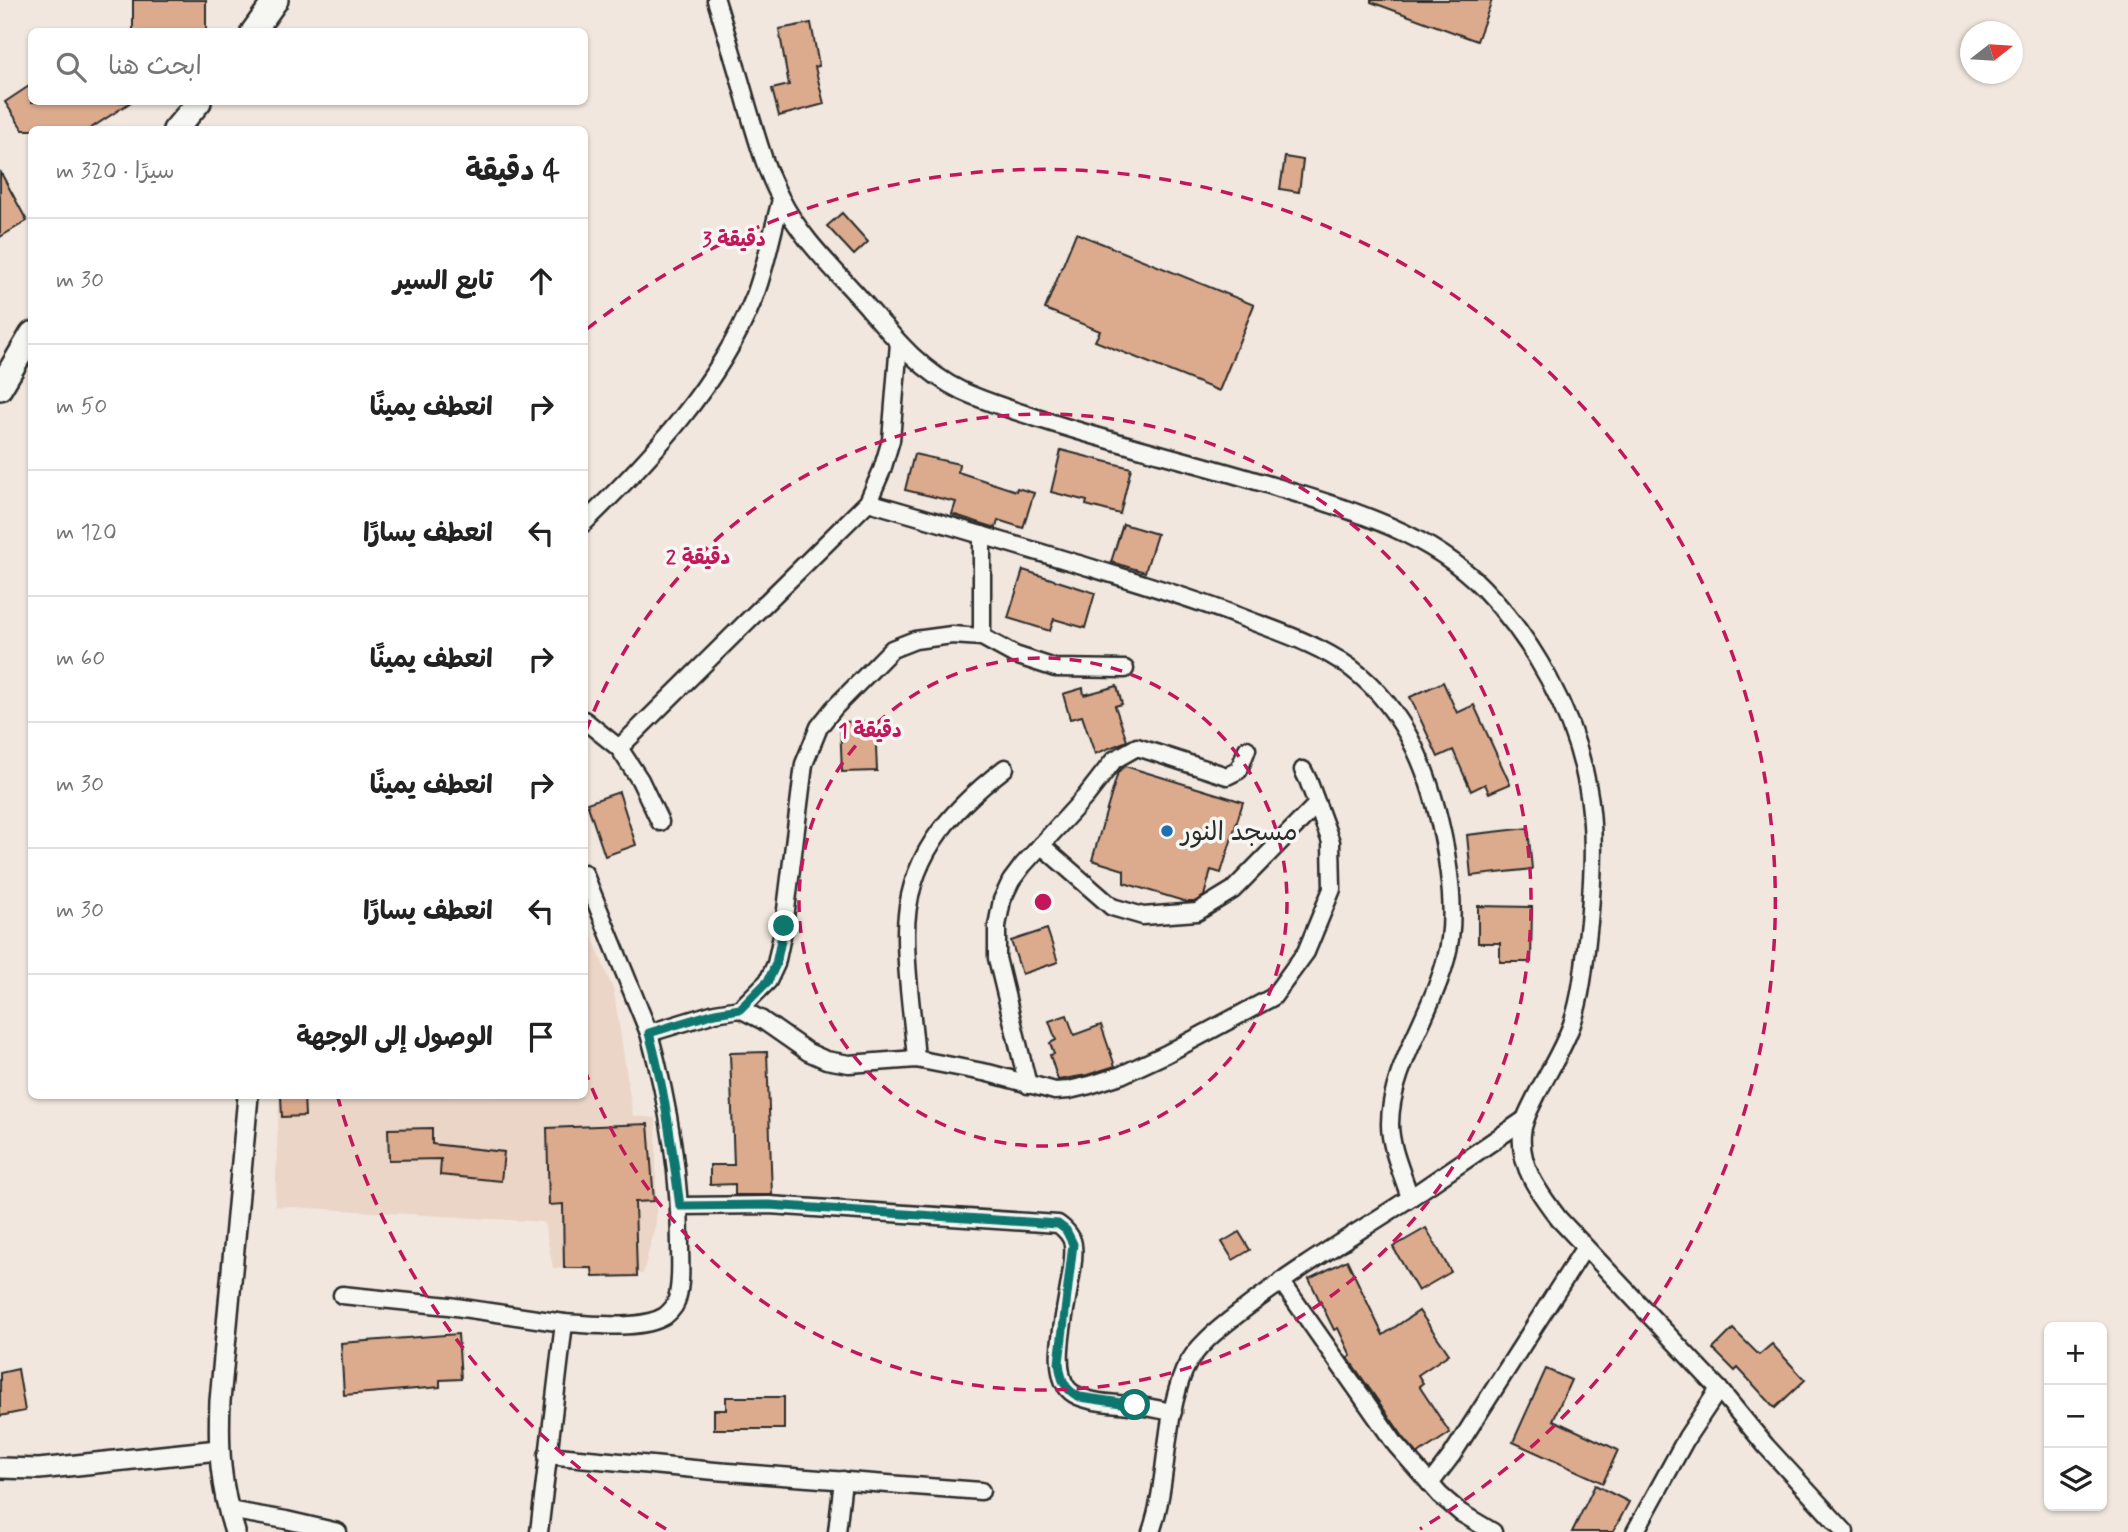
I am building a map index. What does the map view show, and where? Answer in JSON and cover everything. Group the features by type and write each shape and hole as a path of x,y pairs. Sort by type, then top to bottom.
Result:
{"main road":[{"path":"256,28 276,0"},
{"path":"178,126 196,105"},
{"path":"0,388 28,341"}],"street":[{"path":"716,0 764,160 781,200 803,234 899,343 936,375 960,390 985,400 1123,445 1218,469 1312,498 1424,542 1452,561 1482,587 1520,631 1570,723 1588,786 1592,834 1589,915 1580,992 1571,1025 1524,1120 1522,1153 1529,1173 1559,1219 1719,1389 1766,1446 1845,1532"},
{"path":"588,519 652,453 725,357 755,295 781,200"},
{"path":"619,748 868,502 891,440 899,343"},
{"path":"868,502 1174,593 1298,638 1352,668 1394,713 1414,745 1437,806 1451,891 1450,940 1440,978 1408,1055 1391,1109 1390,1128 1410,1198"},
{"path":"982,535 982,637"},
{"path":"740,1009 768,981 776,964 784,926 804,764 819,727 892,649 915,640 952,635 982,637 1015,654 1055,668 1125,669"},
{"path":"588,723 619,748 640,780 660,822"},
{"path":"1028,1085 997,958 997,926 1002,900 1011,881 1114,760 1137,747 1227,776 1239,770 1247,749"},
{"path":"916,1059 906,935 908,908 919,863 938,831 961,804 1004,768"},
{"path":"649,1033 715,1013 740,1009 762,1020 808,1052 826,1060 849,1064 916,1059 988,1073 1055,1091 1069,1090 1121,1075 1273,997 1306,953 1332,889 1331,842 1303,769"},
{"path":"1041,845 1112,907 1143,916 1197,912 1233,890 1317,804"},
{"path":"342,1295 449,1306 564,1323 637,1325 654,1321 674,1308 680,1279 680,1206 658,1065 649,1033 588,883"},
{"path":"234,1532 218,1450 219,1401 248,1099"},
{"path":"1151,1532 1159,1506 1173,1412 1185,1371 1205,1342 1281,1281 1524,1120"},
{"path":"680,1206 769,1205 1058,1224 1066,1230 1073,1244 1059,1363 1067,1389 1093,1400 1173,1412"},
{"path":"1430,1485 1585,1247"},
{"path":"1281,1281 1389,1436 1430,1485 1461,1513 1493,1532"},
{"path":"539,1532 564,1323"},
{"path":"1635,1532 1687,1437 1719,1389"},
{"path":"0,1468 39,1469 218,1450"},
{"path":"547,1455 981,1491"},
{"path":"836,1532 843,1480"},
{"path":"228,1510 338,1532"}],"shaded area":[{"path":"588,927 614,992 633,1116 656,1118 656,1222 643,1274 553,1268 544,1222 275,1206 279,1099 588,1099"}],"building":[{"path":"133,0 206,0 206,28 133,28"},
{"path":"1371,0 1492,0 1477,41"},
{"path":"811,23 819,66 815,67 824,104 779,116 772,89 789,85 779,29"},
{"path":"28,87 28,105 126,105 94,126 28,126 28,130 23,130 5,102"},
{"path":"1285,157 1303,160 1299,192 1280,189"},
{"path":"0,171 27,221 0,237"},
{"path":"842,213 868,242 854,255 827,226"},
{"path":"1076,233 1254,305 1219,391 1095,341 1100,331 1045,309"},
{"path":"1061,450 1131,468 1120,514 1086,505 1087,501 1051,492"},
{"path":"914,454 959,464 958,472 1016,491 1017,488 1034,493 1023,528 998,520 996,528 952,514 956,502 905,490"},
{"path":"1123,524 1157,534 1145,572 1111,562"},
{"path":"1023,570 1095,593 1085,628 1054,619 1050,631 1008,618"},
{"path":"1443,682 1457,713 1474,705 1510,784 1489,793 1485,784 1471,791 1453,750 1438,757 1410,697"},
{"path":"1117,686 1122,704 1115,706 1127,741 1095,754 1082,716 1070,719 1063,694 1083,688 1084,695"},
{"path":"875,721 877,771 842,772 840,722"},
{"name":"مسجد النور","path":"1125,766 1243,802 1221,873 1211,870 1204,896 1194,902 1124,883 1124,870 1092,860 1118,772"},
{"path":"619,792 636,845 605,856 588,803"},
{"path":"1528,828 1532,869 1471,876 1467,835"},
{"path":"1478,906 1532,907 1531,962 1500,962 1500,943 1478,943"},
{"path":"1047,929 1058,962 1022,974 1011,941"},
{"path":"1067,1015 1074,1035 1101,1025 1115,1066 1058,1080 1050,1055 1054,1054 1050,1043 1056,1040 1049,1021"},
{"path":"767,1052 772,1195 735,1195 735,1184 710,1185 710,1165 734,1165 730,1053"},
{"path":"281,1099 304,1099 305,1116 282,1117"},
{"path":"648,1124 654,1201 635,1202 637,1276 593,1277 592,1268 564,1268 563,1204 549,1205 547,1128"},
{"path":"432,1128 432,1144 504,1152 501,1181 440,1175 441,1159 389,1160 388,1129"},
{"path":"1426,1228 1451,1272 1418,1291 1393,1247"},
{"path":"1239,1232 1250,1250 1233,1260 1222,1242"},
{"path":"1347,1260 1383,1335 1419,1311 1449,1354 1418,1375 1423,1383 1419,1386 1450,1433 1418,1454 1348,1358 1351,1356 1338,1328 1334,1330 1309,1279"},
{"path":"1733,1329 1759,1355 1772,1344 1805,1380 1775,1408 1738,1368 1735,1371 1713,1349"},
{"path":"458,1334 461,1379 440,1380 440,1387 344,1395 341,1343"},
{"path":"18,1369 25,1411 0,1416 0,1373"},
{"path":"1546,1369 1571,1380 1553,1420 1618,1450 1603,1483 1513,1442"},
{"path":"726,1397 784,1397 784,1429 714,1429 714,1410 726,1410"},
{"path":"1595,1485 1629,1502 1613,1532 1572,1532"}],"place":[{"name":"مسجد النور","path":"1167,831"}],"route":[{"path":"784,926 776,964 768,981 740,1009 715,1013 649,1033 669,1122 680,1206 769,1205 1058,1224 1066,1230 1073,1244 1059,1363 1063,1382 1067,1389 1080,1397 1135,1405"}]}
